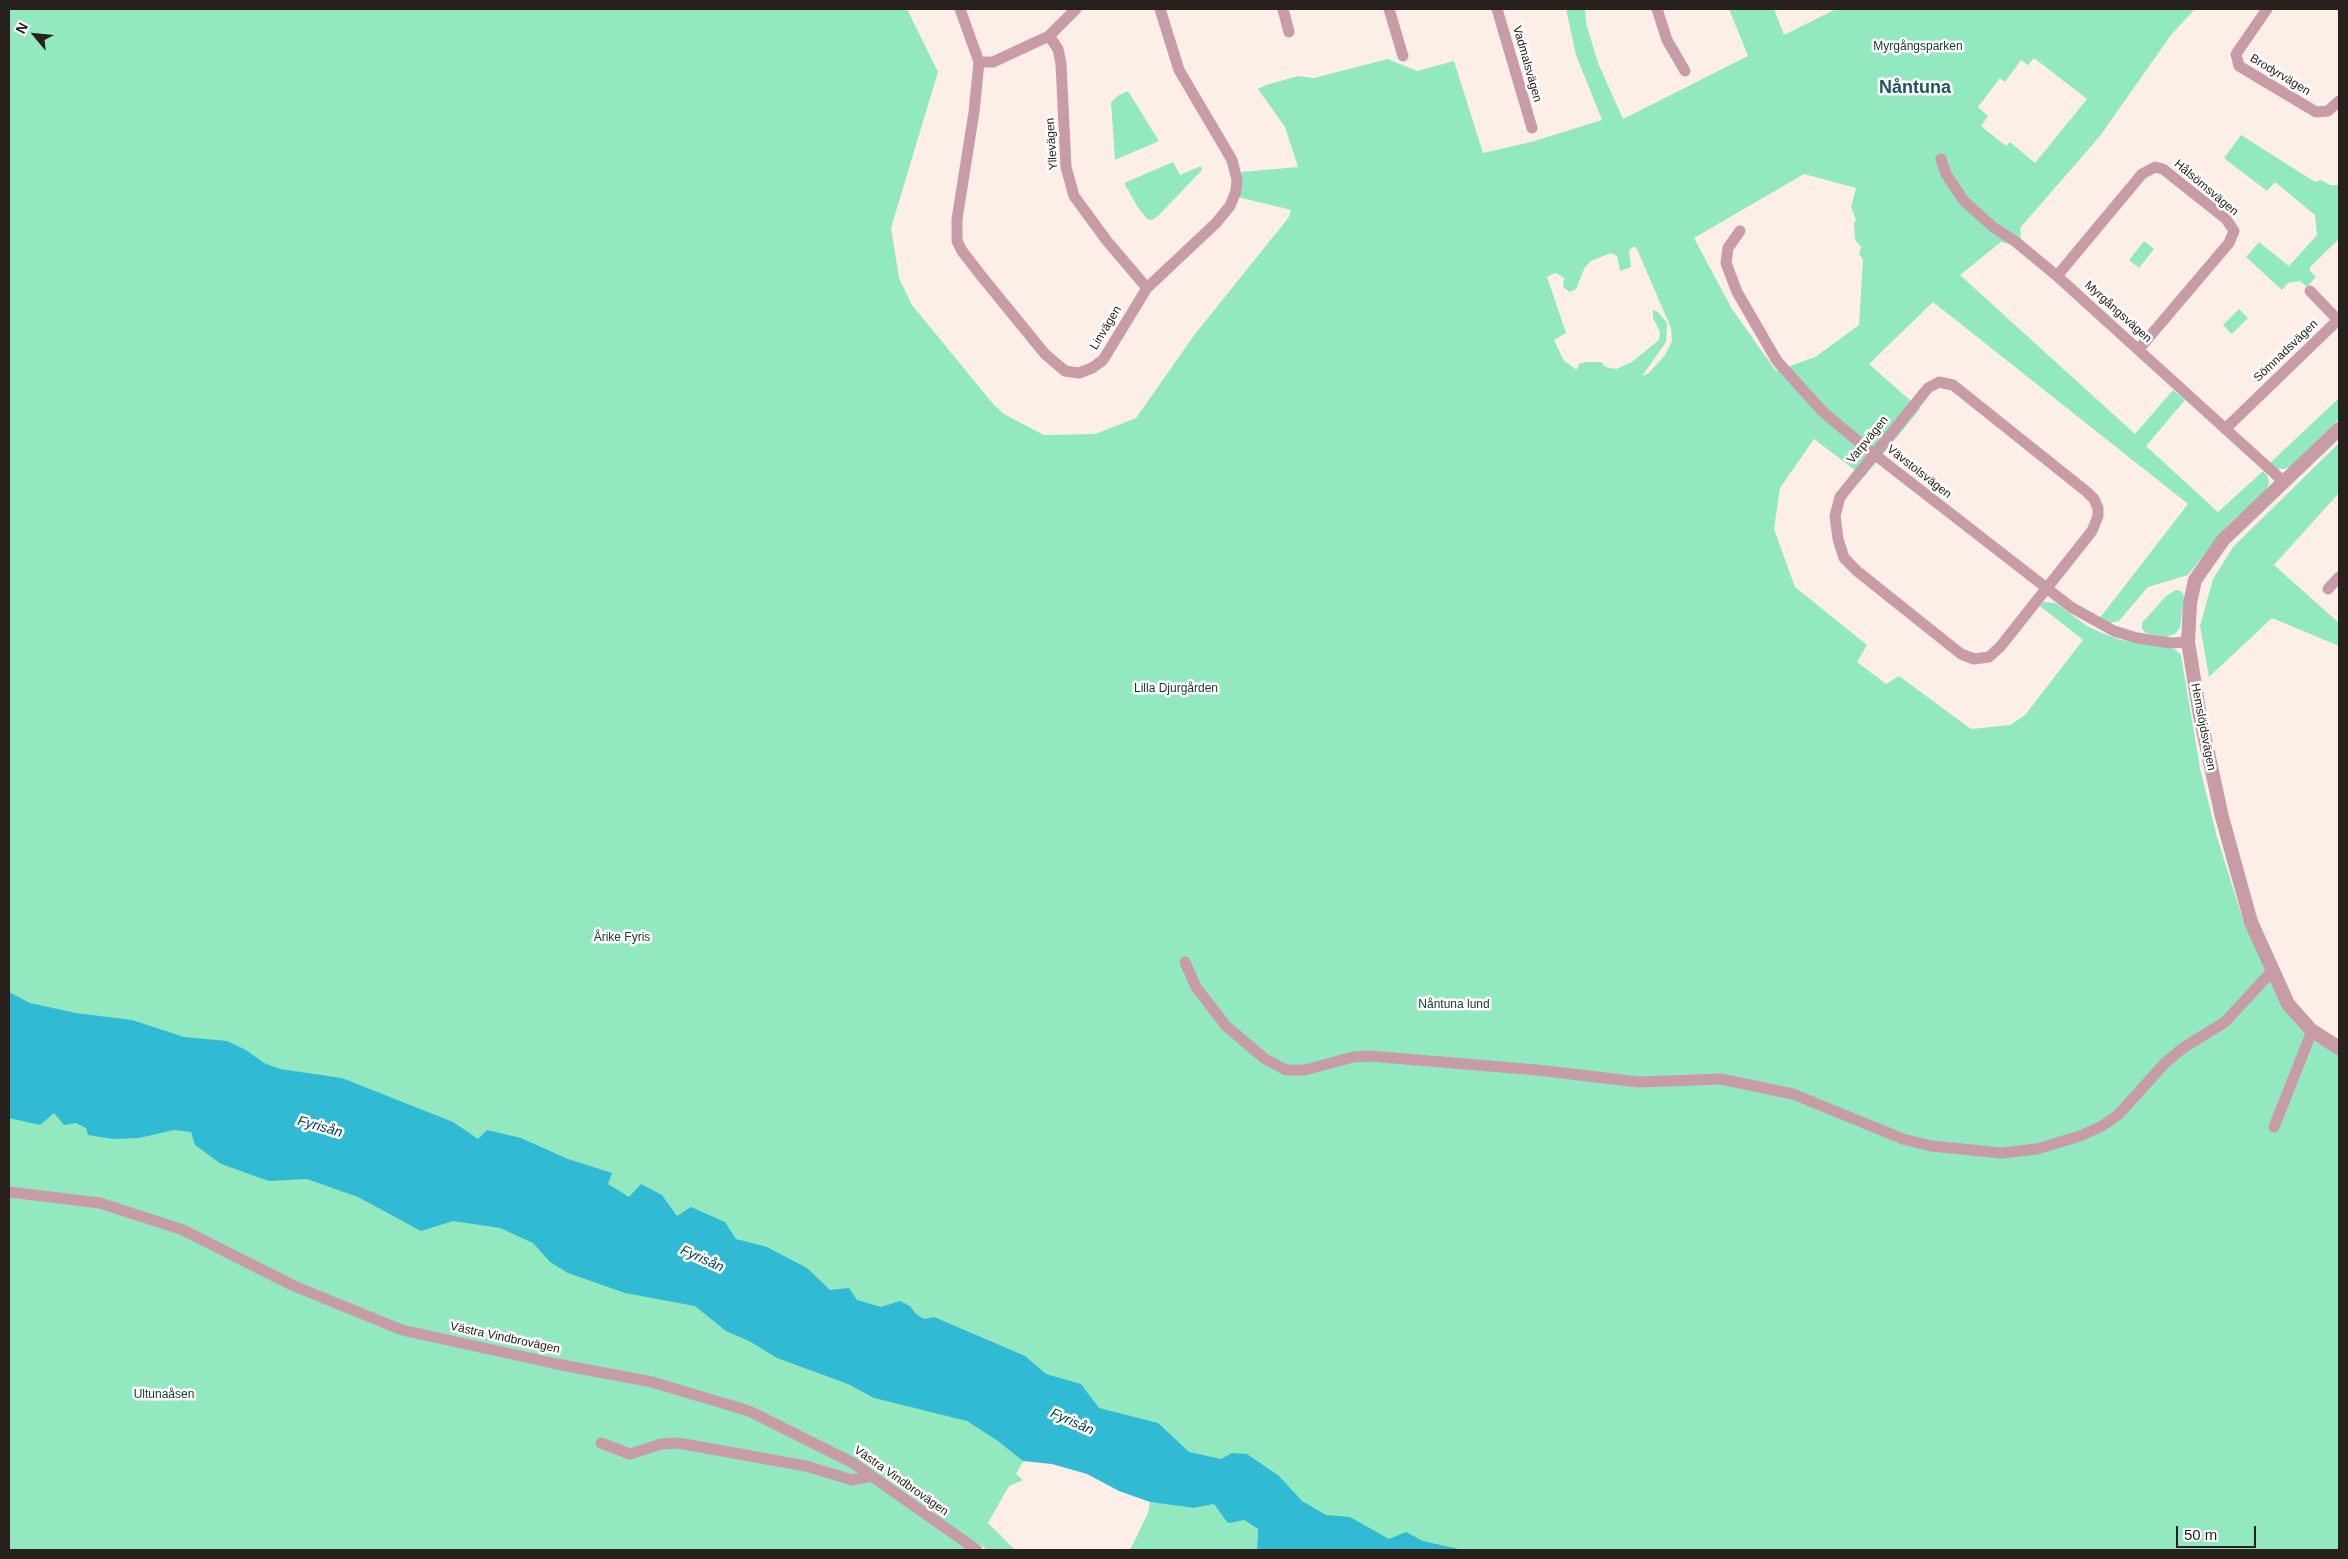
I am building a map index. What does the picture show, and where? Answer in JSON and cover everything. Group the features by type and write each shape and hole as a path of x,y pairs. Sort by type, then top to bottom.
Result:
{"street":[{"name":"Linvägen","path":"960,9 979,62 974,112 956,232 957,241 962,251 1045,354 1065,371 1082,372 1103,360 1147,288 1216,223 1233,198 1236,180 1228,150 1179,70 1160,9"},
{"path":"979,62 993,62 1049,36 1076,9"},
{"path":"1283,9 1289,32"},
{"path":"1389,9 1402,56"},
{"name":"Vadmalsvägen","path":"1497,9 1532,128"},
{"path":"1657,9 1668,40 1685,71"},
{"name":"Brodyrvägen","path":"2267,9 2236,54 2239,66 2316,112 2328,111 2339,101"},
{"name":"Yllevägen","path":"1049,36 1058,49 1061,64 1066,168 1074,196 1107,241 1147,288"},
{"name":"Myrgångsvägen","path":"1941,159 1946,174 1964,201 1993,227 2016,242 2057,276 2284,482"},
{"name":"Hålsömsvägen","path":"2057,276 2142,174 2155,167 2163,169 2226,220 2234,230 2229,243 2139,349"},
{"name":"Vävstolsvägen","path":"1740,231 1728,248 1726,264 1737,292 1777,361 1823,412 2071,608 2114,631 2137,638 2171,643 2188,642"},
{"name":"Sömnadsvägen","path":"2225,429 2338,320 2310,291"},
{"name":"Varpvägen","path":"1939,382 1954,385 2094,499 2098,516 2092,530 2046,588 2000,647 1989,657 1974,659 1961,654 1844,558 1838,539 1835,516 1840,497 1928,388 1939,382"},
{"name":"Hemslöjdsvägen","path":"2339,429 2224,540 2195,580 2190,603 2188,642 2200,716 2222,817 2251,922 2288,1004 2312,1031 2339,1048"},
{"path":"2328,589 2339,577"},
{"path":"1185,962 1196,986 1226,1026 1265,1059 1286,1070 1305,1070 1353,1057 1369,1056 1537,1070 1639,1082 1721,1079 1793,1094 1903,1139 1931,1146 2002,1153 2037,1149 2080,1136 2102,1126 2118,1115 2165,1063 2183,1048 2225,1022 2272,971"},
{"path":"2274,1127 2312,1031"},
{"name":"Västra Vindbrovägen","path":"9,1192 100,1203 183,1230 294,1286 402,1330 557,1364 652,1382 749,1411 853,1463 977,1550"},
{"path":"601,1443 630,1454 661,1444 678,1443 806,1466 852,1480 871,1476"}],"green space":[{"name":"Årike Fyris","path":"9,9 907,9 938,72 891,228 899,278 912,305 994,405 1004,414 1044,435 1095,434 1136,418 1195,334 1289,217 1291,210 1238,197 1241,172 1298,167 1285,127 1258,89 1266,85 1298,76 1314,78 1388,59 1417,71 1454,61 1483,153 1531,142 1602,120 1576,55 1566,9 1585,9 1586,23 1598,63 1623,119 1748,56 1729,9 1774,9 1784,35 1836,9 2195,9 2171,35 2100,136 2020,228 2021,241 2010,244 2001,242 1960,275 2135,434 2173,390 2185,400 2146,446 2218,512 2263,471 2268,477 2269,484 2266,491 2228,525 2188,575 2148,587 2119,621 2109,623 2099,619 2188,504 1933,302 1869,364 1920,409 1864,477 1814,439 1780,488 1774,529 1795,587 1867,645 1857,662 1886,684 1899,676 1971,729 2010,725 2025,715 2083,640 2040,606 2043,602 2056,603 2087,626 2102,633 2121,640 2167,647 2176,650 2181,655 2200,768 2217,837 2242,917 2274,990 2294,1022 2316,1042 2339,1053 2339,1550 1367,1550 1051,1412 1016,1474 1023,1480 1009,1486 988,1523 1015,1550 988,1550 975,1542 977,1550 9,1550","holes":["2034,58 2087,99 2035,163 2010,142 2006,146 1981,126 1988,116 1978,107 2000,78 2005,82 2021,60 2028,65","1804,174 1856,188 1851,207 1856,220 1854,223 1855,240 1861,247 1859,254 1863,259 1859,325 1815,357 1776,371 1732,309 1694,238","1636,247 1671,328 1672,341 1665,355 1649,373 1642,376 1666,342 1667,323 1658,312 1653,310 1653,318 1660,332 1659,340 1632,362 1616,369 1606,367 1601,362 1585,362 1579,364 1577,370 1564,361 1554,340 1566,333 1547,277 1556,273 1564,278 1563,287 1570,292 1576,289 1585,267 1591,261 1611,253 1617,256 1620,271 1631,267 1629,251"]},
{"path":"1128,91 1159,141 1115,160 1111,102 1119,95"},
{"path":"2241,135 2315,182 2321,180 2330,185 2339,185 2339,239 2310,267 2310,271 2316,277 2307,287 2300,281 2288,283 2282,290 2246,257 2259,242 2289,266 2317,235 2315,215 2275,182 2267,191 2224,158"},
{"path":"1173,162 1180,175 1201,166 1202,170 1158,216 1152,220 1147,219 1124,183"},
{"path":"2144,241 2154,249 2139,268 2129,260"},
{"path":"2239,309 2248,318 2232,334 2223,325"},
{"path":"2339,398 2339,419 2290,467 2277,469 2270,463"},
{"path":"2339,443 2339,493 2274,565 2339,623 2339,646 2272,618 2209,677 2200,626 2213,579 2233,547"},
{"path":"2176,590 2181,591 2184,596 2180,628 2175,634 2166,637 2146,633 2142,629 2142,623 2166,596"},
{"path":"1150,1502 1194,1508 1214,1504 1231,1523 1244,1520 1258,1529 1257,1550 1130,1550 1148,1513"}],"water":[{"name":"Fyrisån","path":"9,992 30,1003 76,1013 132,1020 184,1037 227,1041 246,1050 264,1063 280,1069 342,1078 453,1122 478,1139 487,1130 521,1138 568,1159 612,1173 608,1184 629,1197 641,1184 662,1195 677,1216 691,1207 725,1222 736,1239 767,1247 807,1268 830,1290 849,1288 857,1300 881,1307 900,1301 910,1306 916,1314 924,1319 934,1317 1025,1356 1046,1374 1081,1384 1099,1408 1158,1423 1189,1452 1221,1459 1232,1453 1247,1454 1279,1476 1302,1501 1326,1515 1350,1517 1389,1539 1406,1532 1423,1541 1463,1550 1257,1550 1258,1529 1244,1520 1227,1522 1214,1504 1194,1508 1150,1502 1119,1491 1087,1474 1052,1464 1023,1461 998,1441 967,1421 874,1398 848,1384 777,1358 751,1342 726,1331 695,1306 625,1293 568,1273 550,1262 533,1243 500,1228 453,1221 421,1231 358,1197 307,1179 269,1181 221,1164 195,1145 191,1132 174,1130 139,1138 113,1139 88,1135 86,1128 76,1123 64,1125 54,1113 40,1125 9,1118"}],"district":[{"name":"Nåntuna","path":"1915,88"}],"park label":[{"name":"Myrgångsparken","path":"1918,47"},
{"name":"Lilla Djurgården","path":"1176,689"},
{"name":"Nåntuna lund","path":"1454,1005"},
{"name":"Ultunaåsen","path":"164,1395"}]}
